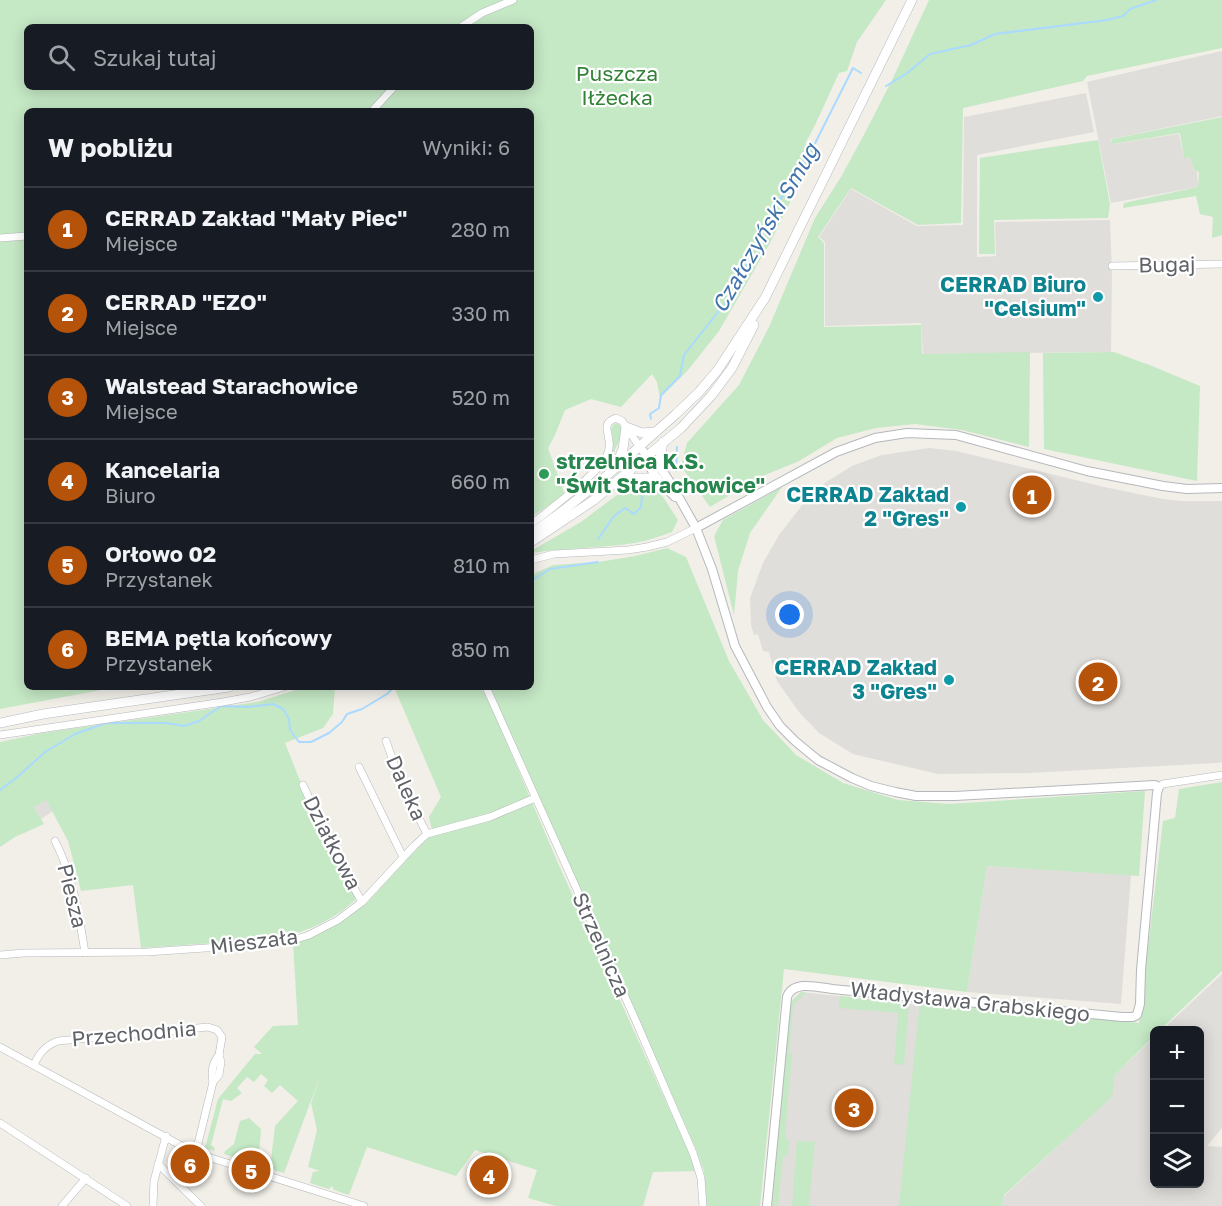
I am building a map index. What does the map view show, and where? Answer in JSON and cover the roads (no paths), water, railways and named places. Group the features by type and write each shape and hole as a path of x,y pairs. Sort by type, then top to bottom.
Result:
{"main road":[{"path":"534,540 594,500 681,428 711,396 732,368 912,0"},
{"path":"534,532 571,505 699,392 717,371 762,303"},
{"path":"614,468 623,449 627,427 642,432 654,432"},
{"path":"619,480 659,474 663,442"},
{"path":"0,723 43,714 208,690"}],"street":[{"path":"466,24 482,13 513,0"},
{"path":"375,108 391,90"},
{"path":"0,238 24,236"},
{"name":"Bugaj","path":"1112,266 1222,264"},
{"path":"534,522 601,465 609,445 606,428 608,422 616,418 622,421 647,456 656,461 659,474 673,487 696,528 712,569 732,638 759,693 780,726 800,746 825,764 871,786 906,795 955,796 1155,785 1160,787 1163,784 1222,775"},
{"path":"534,559 554,554 628,550 667,542 842,450 875,438 907,433 956,435 1087,471 1163,486 1186,489 1222,488"},
{"path":"0,735 223,702 274,690"},
{"name":"Strzelnicza","path":"487,690 693,1153 701,1178 703,1206"},
{"name":"Daleka","path":"386,741 401,783 427,834"},
{"path":"359,767 403,857"},
{"name":"Działkowa","path":"303,785 335,854 362,902"},
{"name":"Władysława Grabskiego","path":"767,1206 787,995 792,988 806,986 1122,1017 1137,1015 1140,1004 1157,793 1160,787"},
{"name":"Mieszała","path":"0,955 147,952 290,941 309,935 342,918 362,902 427,834 490,817 535,798"},
{"name":"Piesza","path":"55,841 63,856 72,885 85,953"},
{"name":"Przechodnia","path":"34,1065 38,1056 50,1044 58,1041 208,1027 217,1029 222,1036 219,1056 214,1060 211,1073 213,1082 196,1152"},
{"path":"0,1047 196,1152 364,1206"},
{"path":"0,1123 127,1206"},
{"path":"153,1206 154,1182 166,1136"},
{"path":"158,1164 201,1206"},
{"path":"62,1206 86,1178"}],"waterway":[{"name":"Czałczyński Smug","path":"886,86 906,74 930,54 971,45 995,34 1107,20 1123,16 1130,9 1156,0"},
{"name":"Czałczyński Smug","path":"651,419 650,414 659,408 661,395 680,376 684,355 733,293 775,205 796,181 853,68 861,73"},
{"name":"Czałczyński Smug","path":"676,471 677,447"},
{"name":"Czałczyński Smug","path":"598,539 614,516 625,508 634,514 641,507 642,496"},
{"name":"Czałczyński Smug","path":"534,579 550,569 598,562"},
{"name":"Czałczyński Smug","path":"0,790 45,752 75,734 106,723 167,723 184,726 199,721 221,706 248,707 273,704 283,709 289,719 290,730 299,742 311,742 329,733 342,722 347,714 362,709 391,690"}],"place":[{"name":"CERRAD Biuro \"Celsium\"","path":"1098,297"},
{"name":"strzelnica K.S. \"Świt Starachowice\"","path":"544,474"},
{"name":"CERRAD Zakład \"Mały Piec\"","path":"1032,495"},
{"name":"CERRAD Zakład 2 \"Gres\"","path":"961,507"},
{"name":"CERRAD Zakład 3 \"Gres\"","path":"949,680"},
{"name":"CERRAD \"EZO\"","path":"1098,682"},
{"name":"Walstead Starachowice","path":"854,1108"},
{"name":"BEMA pętla końcowy","path":"190,1164"},
{"name":"Orłowo 02","path":"251,1170"},
{"name":"Kancelaria","path":"489,1175"}],"park label":[{"name":"Puszcza Iłżecka","path":"617,86"}]}
